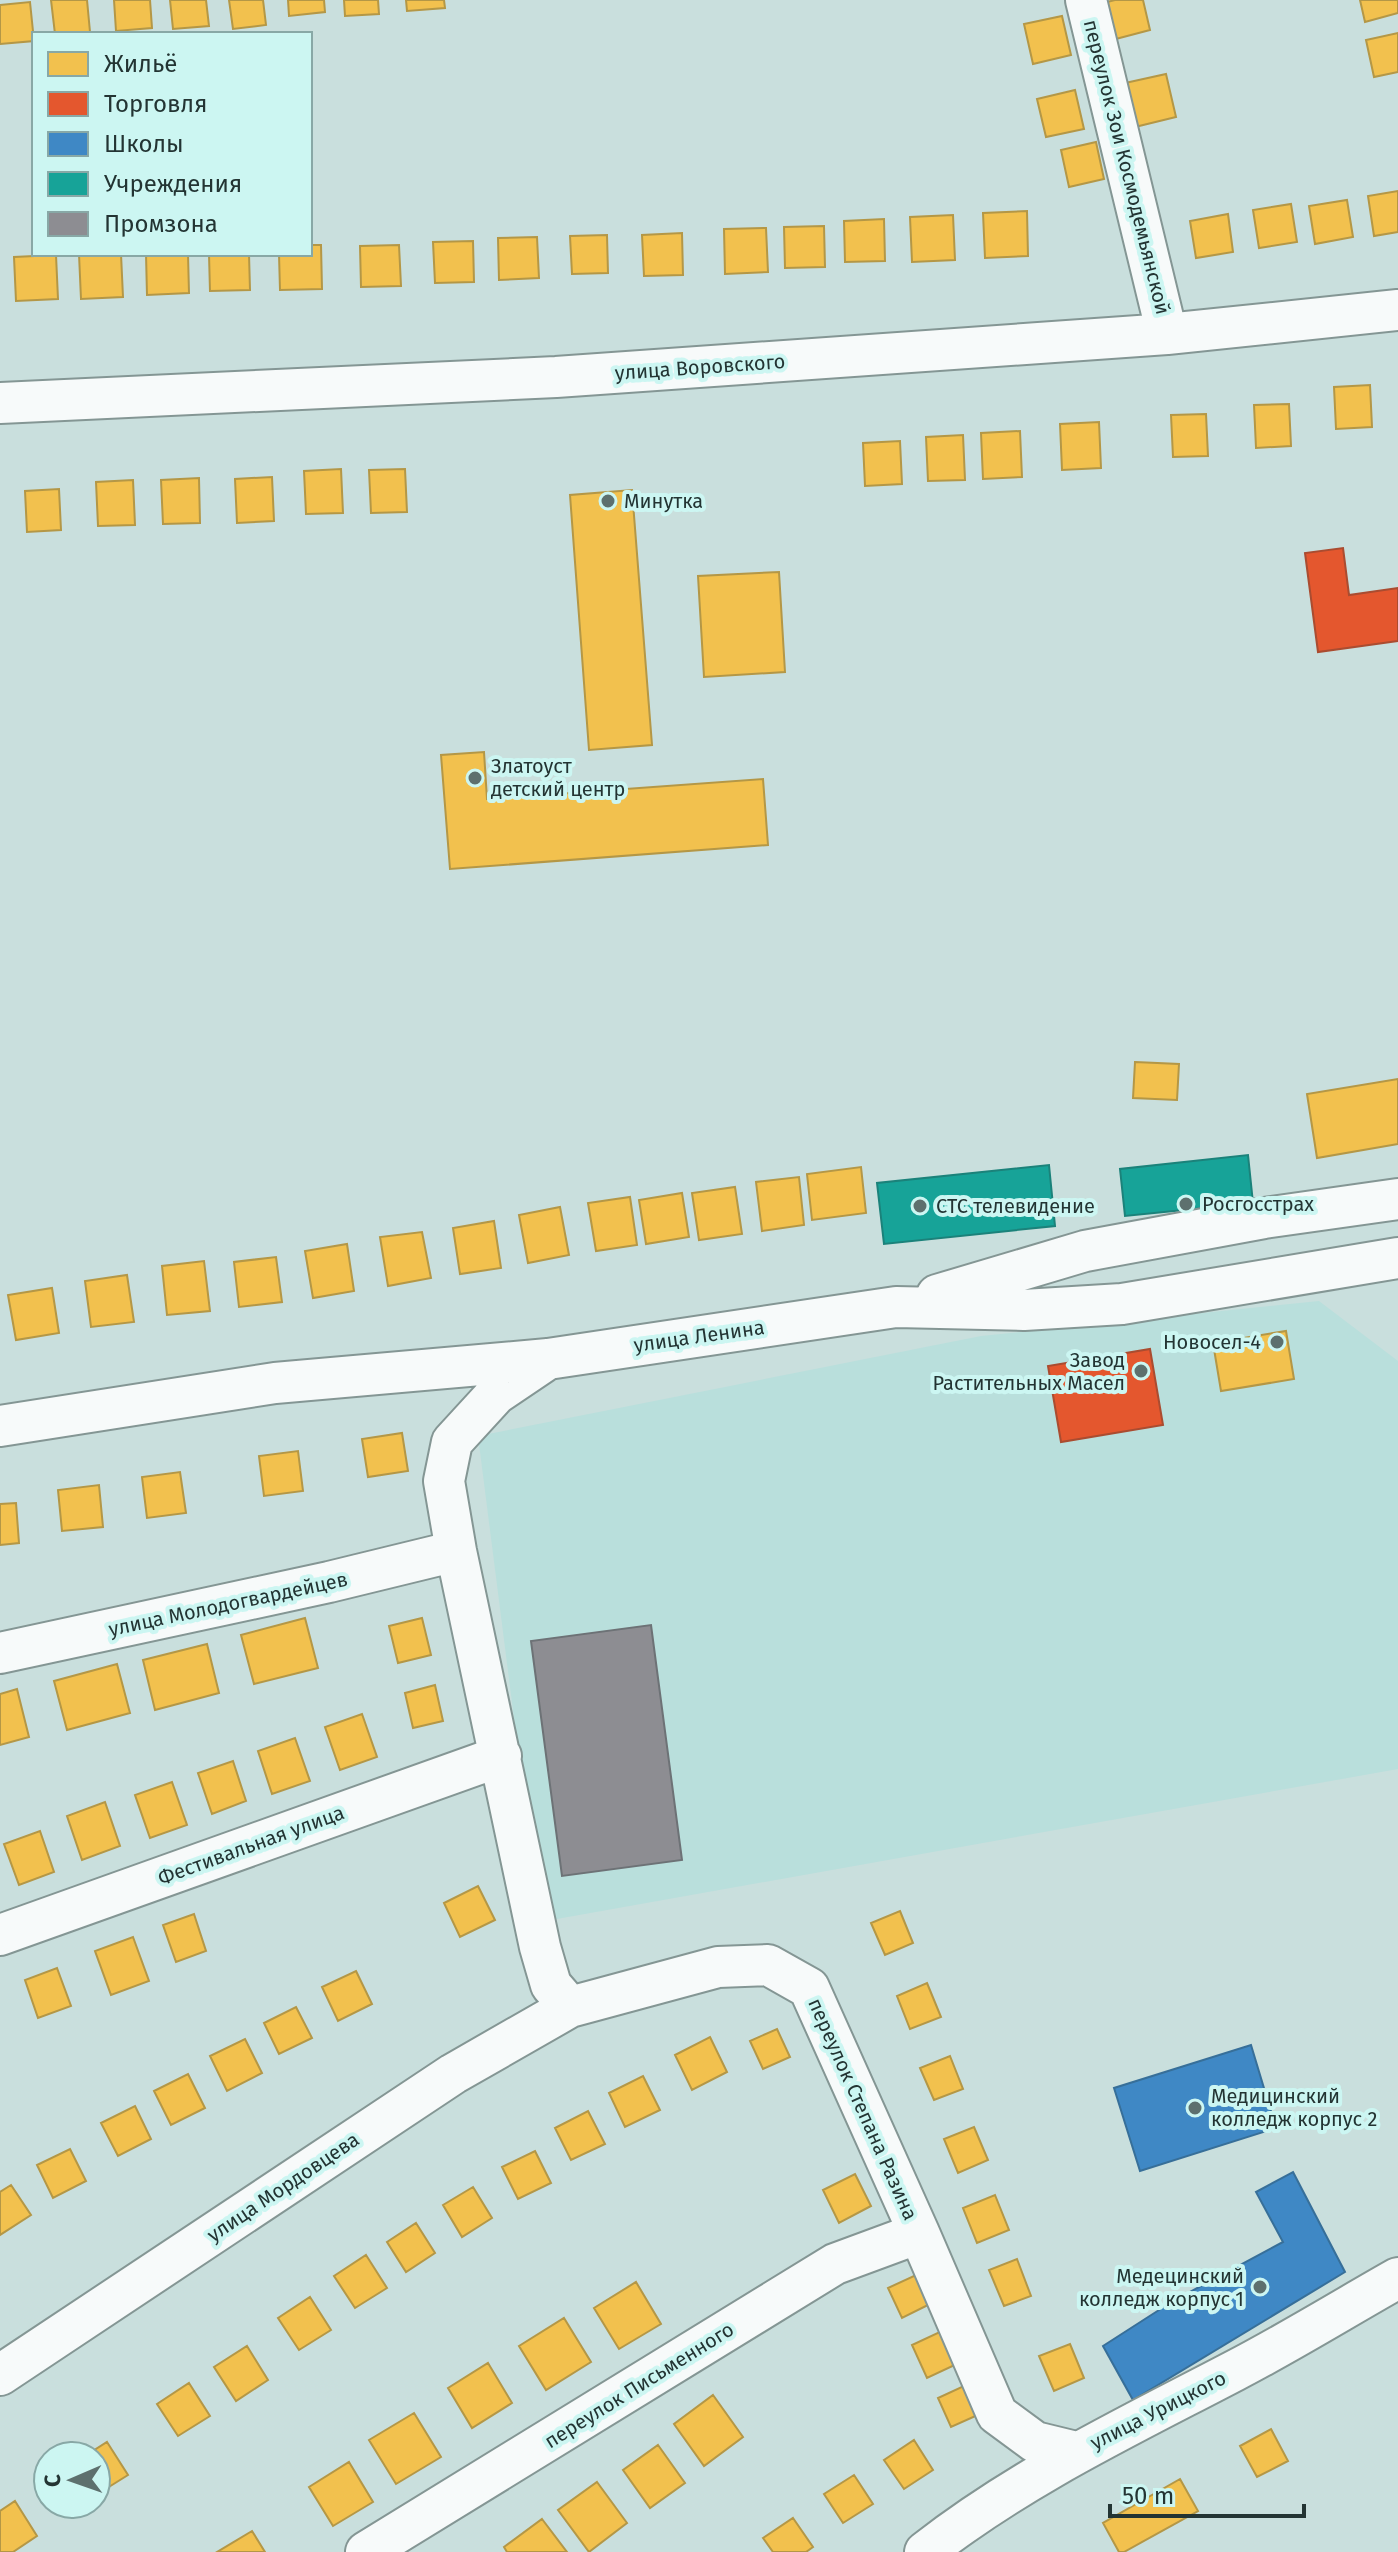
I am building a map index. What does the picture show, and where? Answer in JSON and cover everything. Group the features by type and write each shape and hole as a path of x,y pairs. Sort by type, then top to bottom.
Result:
{"street":[{"name":"переулок Зои Космодемьянской","path":"1086,0 1167,334"},
{"name":"улица Воровского","path":"0,403 556,377 1167,334 1398,310"},
{"path":"896,1307 1085,1251 1264,1218 1398,1199"},
{"name":"улица Ленина","path":"0,1426 275,1383 548,1359 896,1307 1024,1310 1122,1304 1398,1258"},
{"path":"548,1359 496,1394 452,1442 444,1481 540,1947 551,1985 570,2007"},
{"name":"улица Молодогвардейцев","path":"0,1653 329,1582 456,1551"},
{"name":"Фестивальная улица","path":"0,1935 501,1756"},
{"name":"переулок Степана Разина","path":"570,2007 718,1967 768,1965 809,1988 997,2414 1035,2442 1076,2452"},
{"name":"улица Мордовцева","path":"0,2375 453,2074 570,2007"},
{"name":"переулок Письменного","path":"366,2552 835,2264 919,2233"},
{"name":"улица Урицкого","path":"925,2552 955,2529 1076,2452 1237,2369 1398,2278"}],"shaded area":[{"path":"1319,1301 1398,1361 1398,1769 540,1922 478,1436 981,1336"}],"building: Жильё":[{"path":"51,0 87,0 90,32 55,32"},
{"path":"114,0 150,0 152,28 116,31"},
{"path":"170,0 206,0 209,26 173,29"},
{"path":"229,0 263,0 266,25 233,29"},
{"path":"288,0 324,0 325,12 289,16"},
{"path":"344,0 378,0 379,14 345,16"},
{"path":"406,0 444,0 445,8 407,11"},
{"path":"1143,0 1150,30 1112,40 1103,3"},
{"path":"1360,0 1398,0 1398,13 1365,22"},
{"path":"30,2 32,41 0,44 0,5"},
{"path":"1062,16 1071,55 1033,64 1024,24"},
{"path":"1398,33 1398,72 1374,77 1366,40"},
{"path":"1166,74 1176,117 1135,127 1125,83"},
{"path":"1075,90 1084,129 1046,137 1037,99"},
{"path":"1096,142 1104,179 1069,187 1061,150"},
{"path":"1398,191 1398,232 1374,236 1368,196"},
{"path":"1347,200 1353,237 1315,244 1309,206"},
{"path":"1291,204 1297,242 1259,248 1253,210"},
{"path":"1027,211 1028,256 985,258 983,213"},
{"path":"1228,214 1233,252 1196,258 1190,221"},
{"path":"953,215 955,260 912,262 910,217"},
{"path":"884,219 885,261 845,262 844,221"},
{"path":"824,226 825,267 785,268 784,227"},
{"path":"766,228 768,272 725,274 724,229"},
{"path":"682,233 683,275 644,276 642,235"},
{"path":"607,235 608,273 572,274 570,236"},
{"path":"537,237 539,278 499,280 498,238"},
{"path":"473,241 474,282 435,283 433,242"},
{"path":"312,245 321,245 322,289 280,290 279,256 312,256"},
{"path":"399,245 401,286 361,287 360,246"},
{"path":"56,256 58,299 16,301 14,257"},
{"path":"79,256 121,256 123,297 81,299"},
{"path":"146,256 188,256 189,293 147,295"},
{"path":"209,256 249,256 250,290 210,291"},
{"path":"1370,385 1372,427 1336,429 1334,387"},
{"path":"1289,404 1291,446 1256,448 1254,405"},
{"path":"1206,414 1208,456 1173,457 1171,415"},
{"path":"1099,422 1101,468 1062,470 1060,424"},
{"path":"1020,431 1022,477 983,479 981,433"},
{"path":"963,435 965,480 928,481 926,437"},
{"path":"900,441 902,484 865,486 863,443"},
{"path":"341,469 343,513 306,514 304,471"},
{"path":"405,469 407,512 371,513 369,470"},
{"path":"272,477 274,521 237,523 235,479"},
{"path":"199,478 200,523 163,524 161,480"},
{"path":"133,480 135,525 98,526 96,482"},
{"path":"59,489 61,530 27,532 25,491"},
{"path":"632,490 652,745 589,750 570,495"},
{"path":"779,572 785,672 704,677 698,576"},
{"path":"484,752 487,799 763,779 768,845 450,869 441,755"},
{"path":"1135,1062 1179,1064 1177,1100 1133,1098"},
{"path":"1398,1079 1398,1144 1317,1158 1307,1094"},
{"path":"861,1167 866,1213 812,1220 807,1174"},
{"path":"799,1177 804,1225 762,1231 756,1182"},
{"path":"735,1187 742,1234 699,1240 692,1193"},
{"path":"682,1193 689,1237 646,1244 639,1200"},
{"path":"630,1197 637,1245 596,1251 588,1203"},
{"path":"560,1207 569,1255 528,1263 519,1215"},
{"path":"494,1221 501,1268 460,1274 453,1228"},
{"path":"422,1232 431,1278 388,1286 380,1237"},
{"path":"347,1244 354,1291 313,1298 305,1251"},
{"path":"276,1257 282,1302 239,1307 234,1262"},
{"path":"204,1261 210,1311 167,1315 162,1266"},
{"path":"127,1275 134,1322 91,1327 85,1281"},
{"path":"52,1288 59,1333 16,1340 8,1295"},
{"path":"1286,1331 1294,1379 1221,1391 1213,1343"},
{"path":"402,1433 408,1471 368,1477 362,1439"},
{"path":"298,1451 303,1491 264,1496 259,1456"},
{"path":"180,1472 186,1513 147,1518 142,1477"},
{"path":"99,1485 103,1527 62,1531 58,1490"},
{"path":"16,1503 19,1543 0,1545 0,1504"},
{"path":"305,1618 318,1668 254,1684 241,1635"},
{"path":"422,1618 431,1655 398,1663 389,1626"},
{"path":"207,1644 219,1693 155,1710 143,1660"},
{"path":"117,1664 130,1713 67,1730 54,1681"},
{"path":"435,1685 443,1721 413,1728 405,1693"},
{"path":"17,1689 29,1737 0,1745 0,1694"},
{"path":"362,1714 377,1757 340,1770 325,1727"},
{"path":"295,1738 310,1781 272,1794 258,1751"},
{"path":"233,1761 246,1801 212,1814 198,1773"},
{"path":"172,1782 187,1825 150,1838 135,1795"},
{"path":"105,1802 120,1846 82,1860 67,1816"},
{"path":"40,1831 54,1872 19,1885 4,1844"},
{"path":"478,1886 495,1920 460,1937 444,1903"},
{"path":"900,1911 913,1943 885,1955 871,1923"},
{"path":"194,1914 206,1951 176,1962 163,1925"},
{"path":"133,1937 149,1981 111,1995 95,1951"},
{"path":"57,1968 71,2006 38,2018 25,1980"},
{"path":"356,1971 372,2004 338,2021 322,1987"},
{"path":"927,1983 941,2017 910,2029 897,1996"},
{"path":"296,2007 312,2038 279,2054 264,2023"},
{"path":"777,2029 790,2057 763,2069 750,2041"},
{"path":"710,2037 727,2072 692,2090 675,2055"},
{"path":"245,2039 262,2073 227,2091 210,2056"},
{"path":"950,2056 963,2089 934,2100 920,2068"},
{"path":"188,2074 205,2108 171,2125 154,2091"},
{"path":"643,2076 660,2110 625,2127 609,2093"},
{"path":"135,2106 151,2139 118,2156 101,2123"},
{"path":"588,2111 605,2144 571,2160 555,2128"},
{"path":"974,2127 988,2160 958,2173 944,2139"},
{"path":"70,2149 86,2181 53,2198 37,2165"},
{"path":"535,2151 551,2183 518,2199 502,2167"},
{"path":"855,2174 871,2206 839,2223 823,2190"},
{"path":"11,2185 31,2215 0,2235 0,2192"},
{"path":"473,2187 492,2218 462,2237 443,2205"},
{"path":"995,2195 1009,2230 977,2243 963,2208"},
{"path":"416,2223 435,2253 406,2272 387,2242"},
{"path":"366,2255 387,2288 355,2308 334,2276"},
{"path":"1017,2259 1031,2296 1004,2306 989,2270"},
{"path":"916,2275 930,2304 902,2318 888,2288"},
{"path":"636,2282 661,2324 619,2349 594,2308"},
{"path":"310,2297 331,2330 299,2350 278,2318"},
{"path":"564,2318 591,2362 546,2390 519,2346"},
{"path":"944,2330 959,2363 927,2378 912,2345"},
{"path":"1070,2344 1084,2378 1054,2391 1039,2356"},
{"path":"247,2346 268,2380 236,2401 214,2367"},
{"path":"488,2363 512,2403 472,2428 448,2388"},
{"path":"189,2383 210,2416 178,2436 157,2404"},
{"path":"966,2385 980,2414 951,2427 938,2398"},
{"path":"713,2395 743,2437 704,2466 674,2424"},
{"path":"414,2413 441,2457 396,2484 369,2440"},
{"path":"1271,2429 1288,2461 1257,2477 1240,2446"},
{"path":"914,2440 933,2470 904,2489 884,2460"},
{"path":"658,2445 685,2483 650,2508 623,2470"},
{"path":"112,2450 128,2475 112,2485"},
{"path":"349,2462 373,2502 333,2526 309,2487"},
{"path":"854,2475 873,2504 843,2523 824,2494"},
{"path":"1180,2479 1198,2511 1119,2552 1103,2523"},
{"path":"597,2482 627,2523 589,2552 558,2510"},
{"path":"15,2501 37,2536 13,2552 0,2552 0,2511"},
{"path":"793,2518 813,2547 806,2552 773,2552 763,2538"},
{"path":"542,2519 567,2552 507,2552 504,2547"},
{"path":"252,2531 265,2552 217,2552"}],"building: Торговля":[{"path":"1343,548 1349,595 1398,588 1398,641 1318,652 1305,553"},
{"path":"1150,1349 1163,1425 1061,1442 1048,1366"}],"building: Школы":[{"name":"Медицинский колледж корпус 2","path":"1251,2045 1276,2128 1140,2171 1114,2088"},
{"name":"Медецинский колледж корпус 1","path":"1293,2172 1345,2272 1133,2400 1103,2346 1173,2301 1283,2242 1256,2192"}],"building: Учреждения":[{"path":"1248,1155 1253,1203 1125,1216 1120,1169"},
{"path":"1049,1165 1055,1226 884,1244 877,1183"}],"building: Промзона":[{"path":"651,1625 682,1860 562,1876 531,1641"}],"place":[{"name":"Минутка","path":"608,501"},
{"name":"Златоуст детский центр","path":"475,778"},
{"name":"Росгосстрах","path":"1186,1204"},
{"name":"СТС телевидение","path":"920,1206"},
{"name":"Новосел-4","path":"1277,1342"},
{"name":"Завод Растительных Масел","path":"1141,1371"},
{"name":"Медицинский колледж корпус 2","path":"1195,2108"},
{"name":"Медецинский колледж корпус 1","path":"1260,2287"}]}
